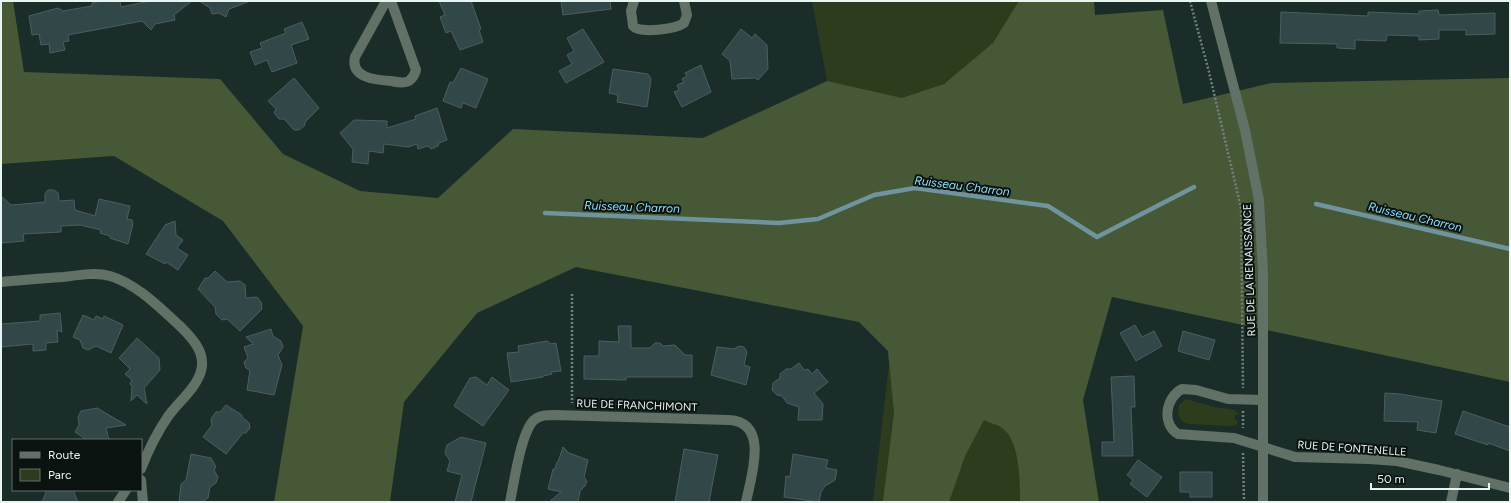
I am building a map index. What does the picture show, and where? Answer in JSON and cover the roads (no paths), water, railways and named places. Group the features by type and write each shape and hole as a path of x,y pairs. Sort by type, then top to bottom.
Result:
{"street":[{"path":"386,1 355,56 354,64 360,74 369,78 405,82 413,77 416,70 391,1"},
{"path":"634,1 631,11 633,26 642,31 675,26 684,23 686,15 684,1"},
{"name":"RUE DE LA RENAISSANCE","path":"1211,1 1245,130 1259,200 1263,274 1263,502"},
{"path":"1,282 88,274 109,276 130,286 161,308 195,342 201,352 202,364 200,373 195,382 168,417 151,445 142,467"},
{"path":"1262,400 1228,399 1196,390 1182,389 1171,398 1168,414 1170,425 1178,434 1222,436 1263,447"},
{"name":"RUE DE FRANCHIMONT","path":"510,502 524,441 529,427 534,420 546,415 729,420 744,422 748,427 755,443 755,452 746,502"},
{"name":"RUE DE FONTENELLE","path":"1263,447 1296,458 1397,461 1457,474 1510,488"},
{"path":"1451,502 1457,474"},
{"path":"118,502 125,491"},
{"path":"142,491 143,502"}],"waterway":[{"name":"Ruisseau Charron","path":"545,213 779,223 818,219 874,195 915,188 1048,206 1097,237 1194,187"},
{"name":"Ruisseau Charron","path":"1316,204 1510,249"}]}
